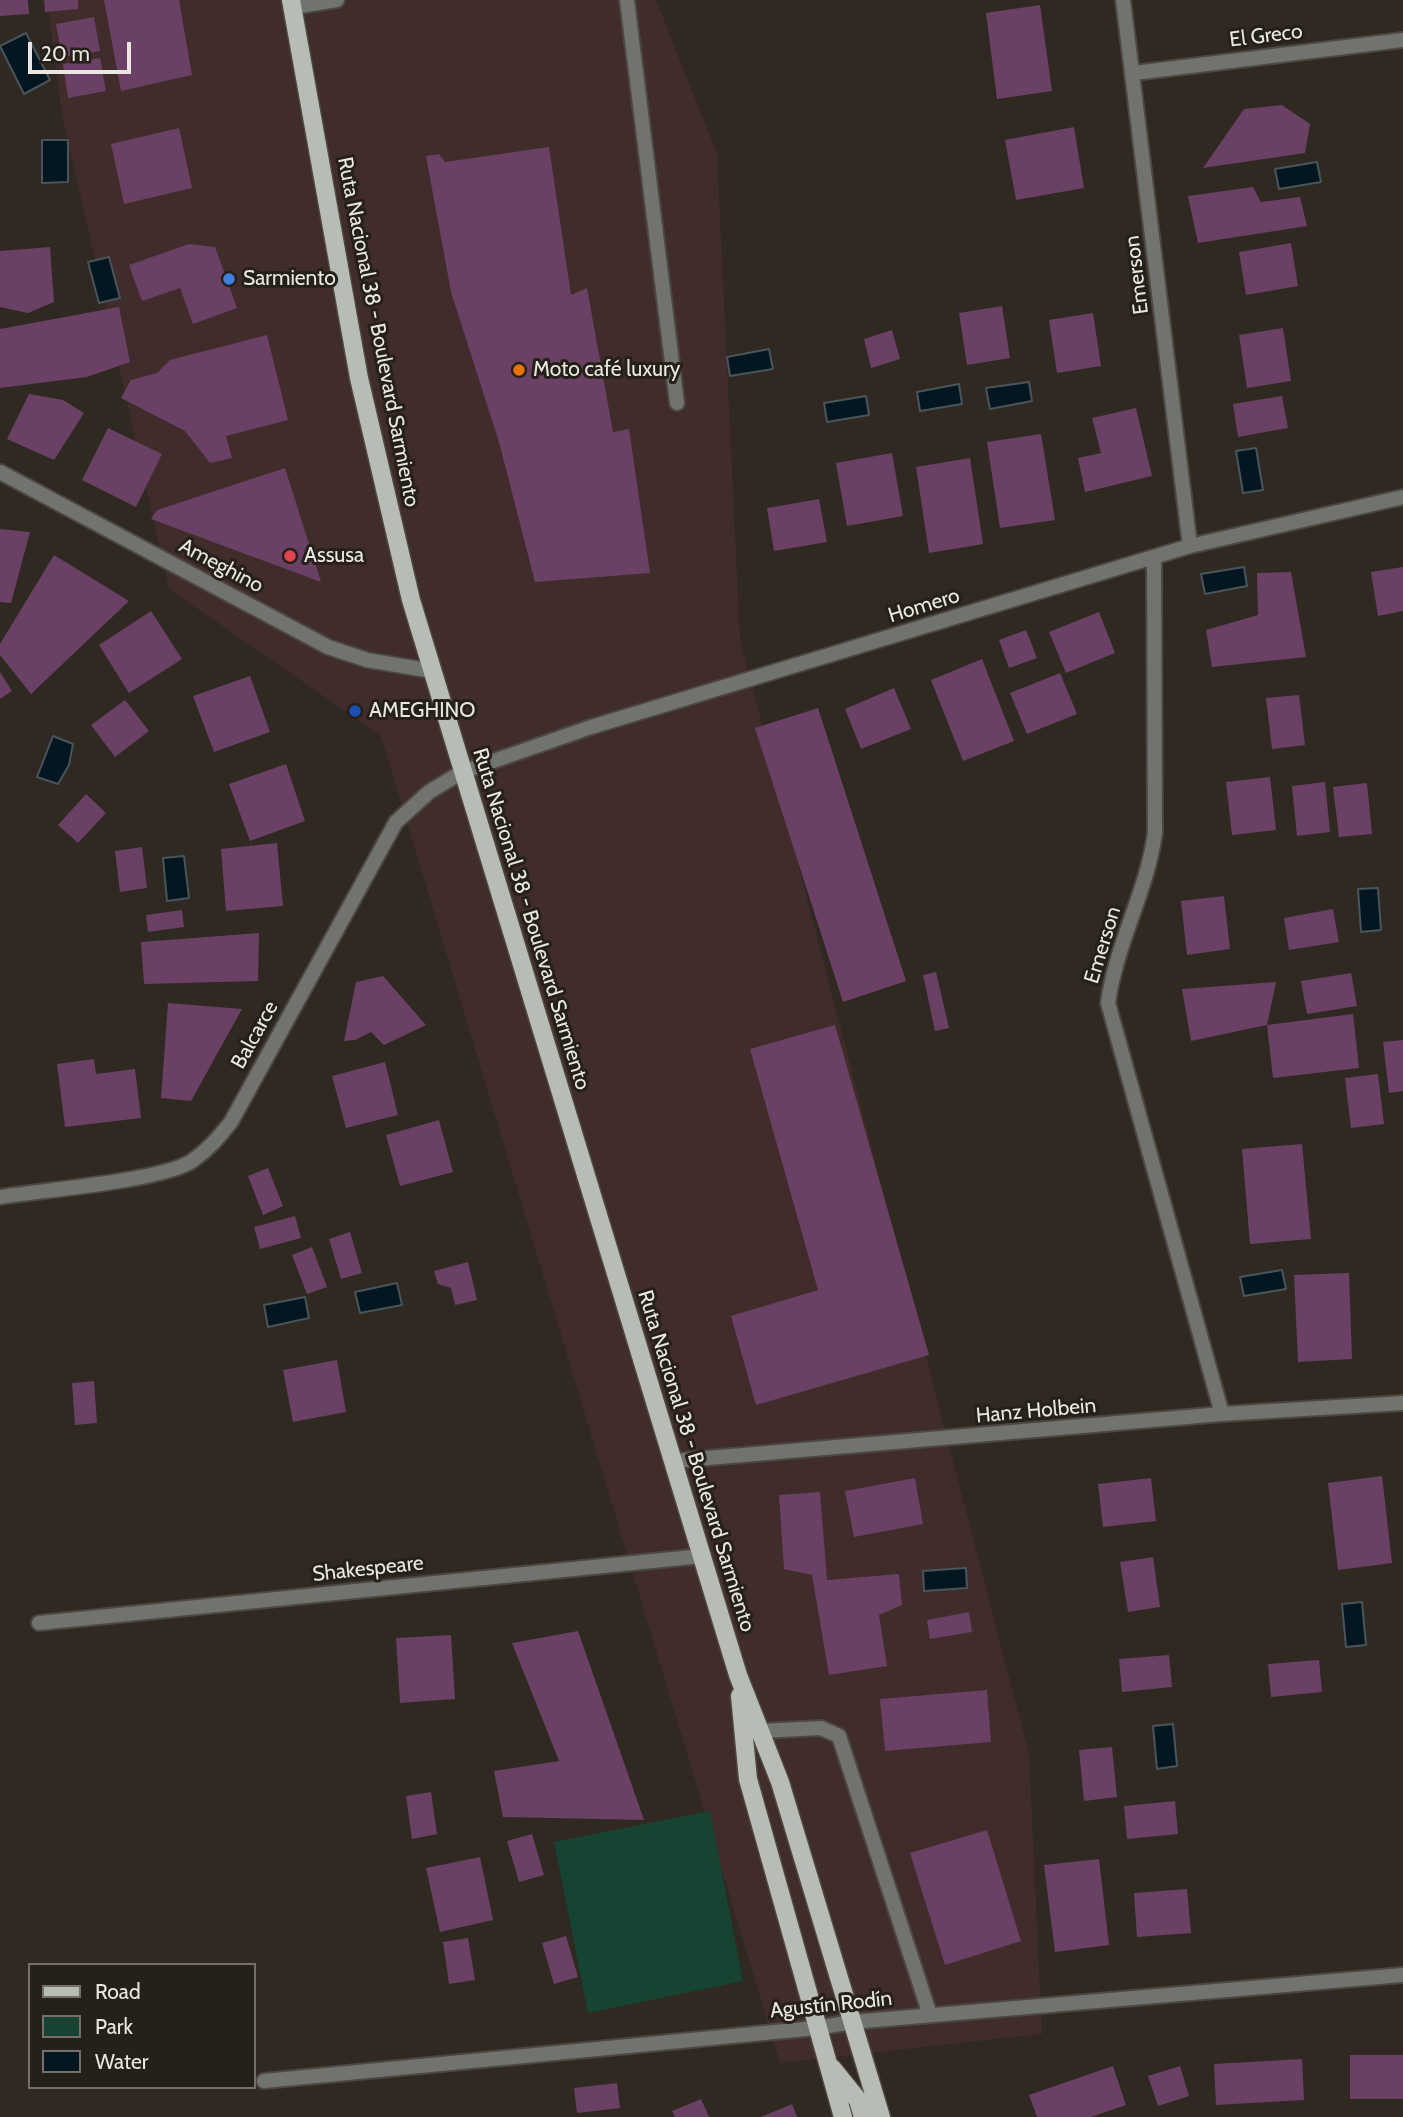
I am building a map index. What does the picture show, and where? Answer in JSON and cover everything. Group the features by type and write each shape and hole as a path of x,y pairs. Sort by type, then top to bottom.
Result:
{"main road":[{"name":"Ruta Nacional 38 - Boulevard Sarmiento","path":"292,3 375,456 432,671 738,1675 780,1782 881,2117"},
{"name":"Ruta Nacional 38 - Boulevard Sarmiento","path":"738,1675 748,1779 843,2117"},
{"path":"825,2060 858,2101 863,2117"}],"street":[{"path":"292,3 337,0"},
{"path":"626,0 677,403"},
{"name":"Emerson","path":"1123,0 1190,546"},
{"name":"El Greco","path":"1134,73 1403,40"},
{"name":"Ameghino","path":"0,472 328,647 367,660 432,671"},
{"name":"Homero","path":"463,772 591,727 1190,546 1403,497"},
{"name":"Emerson","path":"1154,559 1155,833 1151,863 1111,982 1108,1003 1222,1414"},
{"name":"Balcarce","path":"0,1196 161,1173 190,1162 212,1145 230,1122 396,822 429,792 463,772"},
{"name":"Hanz Holbein","path":"673,1461 1222,1414 1403,1402"},
{"name":"Shakespeare","path":"38,1623 702,1556"},
{"path":"760,1731 821,1728 839,1737 930,2015"},
{"name":"Agustín Rodín","path":"264,2081 816,2028 852,2022 1403,1975"}],"shaded area":[{"path":"47,0 656,0 717,153 740,640 1029,1754 1042,2034 780,2063 381,736 169,589 62,114"}],"green space":[{"path":"710,1811 743,1981 588,2013 554,1842"}],"water":[{"path":"26,33 50,80 24,94 0,46"},
{"path":"42,140 68,140 68,182 42,183"},
{"path":"1317,162 1321,182 1279,189 1275,169"},
{"path":"109,257 120,298 99,303 88,262"},
{"path":"769,349 773,369 730,376 727,357"},
{"path":"1029,382 1032,401 990,409 986,388"},
{"path":"959,384 962,404 920,411 917,392"},
{"path":"866,396 869,415 827,422 824,403"},
{"path":"1256,448 1263,490 1243,493 1236,451"},
{"path":"1244,567 1247,586 1205,594 1201,574"},
{"path":"53,736 73,744 69,765 58,784 37,777"},
{"path":"184,856 189,898 167,901 163,858"},
{"path":"1378,888 1381,930 1361,932 1358,889"},
{"path":"1282,1270 1286,1289 1244,1296 1240,1277"},
{"path":"397,1283 402,1305 360,1313 355,1292"},
{"path":"305,1297 309,1318 268,1327 264,1305"},
{"path":"966,1568 967,1588 924,1591 923,1571"},
{"path":"1362,1602 1366,1645 1346,1647 1342,1604"},
{"path":"1173,1724 1177,1766 1157,1769 1153,1726"}],"building":[{"path":"0,0 28,0 29,14 0,16"},
{"path":"44,0 78,0 78,9 45,12"},
{"path":"104,0 179,0 192,75 121,91"},
{"path":"1040,5 1052,91 997,99 986,13"},
{"path":"94,17 100,51 62,57 56,24"},
{"path":"100,58 106,91 68,98 63,64"},
{"path":"1282,105 1310,124 1305,153 1203,168 1244,109"},
{"path":"1074,127 1084,188 1016,200 1005,140"},
{"path":"179,128 192,188 124,204 111,144"},
{"path":"549,147 571,295 587,288 613,432 629,429 650,573 535,582 499,442 451,292 426,156 439,154 445,162"},
{"path":"1253,187 1261,202 1300,197 1307,226 1198,243 1188,196"},
{"path":"1291,243 1298,286 1246,295 1239,252"},
{"path":"189,244 215,247 237,308 193,324 180,288 142,301 129,265"},
{"path":"50,247 54,302 28,313 0,307 0,251"},
{"path":"1002,306 1010,358 967,365 959,313"},
{"path":"119,307 130,362 87,377 0,388 0,329"},
{"path":"1093,313 1101,366 1057,373 1049,320"},
{"path":"1283,328 1291,381 1247,388 1239,335"},
{"path":"892,330 900,359 871,368 864,339"},
{"path":"267,335 288,420 226,436 232,458 210,463 185,431 121,398 131,380 157,373 170,360"},
{"path":"29,394 63,400 84,413 54,460 7,439"},
{"path":"1282,396 1288,428 1238,437 1233,404"},
{"path":"1136,408 1152,476 1085,492 1078,458 1101,453 1092,418"},
{"path":"108,428 162,454 136,507 82,480"},
{"path":"1041,434 1055,520 1000,528 987,442"},
{"path":"892,453 903,516 847,526 836,463"},
{"path":"970,458 983,544 929,553 916,467"},
{"path":"285,468 321,582 151,519 157,510"},
{"path":"819,499 827,542 774,551 767,508"},
{"path":"0,529 30,532 11,603 0,602"},
{"path":"54,555 129,601 31,694 0,655 0,644"},
{"path":"1403,567 1403,611 1378,616 1371,572"},
{"path":"1291,572 1306,657 1212,667 1206,630 1258,615 1257,573"},
{"path":"151,611 182,659 129,693 99,645"},
{"path":"1099,612 1115,653 1066,673 1049,632"},
{"path":"1026,630 1037,658 1009,668 999,640"},
{"path":"982,659 1014,741 963,761 931,680"},
{"path":"0,672 12,691 0,699"},
{"path":"1060,673 1077,714 1027,734 1010,693"},
{"path":"250,676 270,732 214,752 193,696"},
{"path":"894,688 911,729 861,749 845,709"},
{"path":"1299,695 1305,745 1272,749 1266,698"},
{"path":"125,700 149,731 115,757 91,725"},
{"path":"818,708 906,981 843,1002 755,728"},
{"path":"286,764 305,821 250,841 229,784"},
{"path":"1270,777 1276,830 1232,835 1226,782"},
{"path":"1325,782 1330,832 1297,836 1292,786"},
{"path":"1367,783 1372,834 1339,837 1333,787"},
{"path":"86,794 106,813 78,843 58,825"},
{"path":"277,843 283,906 226,911 221,849"},
{"path":"142,847 147,888 120,892 115,851"},
{"path":"1224,896 1230,949 1187,955 1181,901"},
{"path":"1333,909 1339,942 1289,950 1284,918"},
{"path":"182,910 184,927 148,932 146,915"},
{"path":"259,933 258,981 144,984 141,942"},
{"path":"936,972 949,1028 935,1031 923,975"},
{"path":"1351,973 1357,1006 1307,1014 1301,981"},
{"path":"383,976 426,1025 384,1045 371,1032 355,1040 344,1041 356,982"},
{"path":"1276,982 1267,1025 1191,1041 1182,989"},
{"path":"168,1003 242,1009 191,1101 161,1098"},
{"path":"1353,1014 1359,1068 1273,1078 1267,1025"},
{"path":"835,1025 929,1355 756,1405 731,1316 818,1290 750,1049"},
{"path":"1403,1040 1403,1091 1389,1093 1383,1042"},
{"path":"94,1059 96,1074 135,1069 141,1118 65,1127 57,1064"},
{"path":"385,1062 398,1115 346,1128 332,1076"},
{"path":"1378,1074 1384,1124 1351,1128 1345,1078"},
{"path":"439,1120 453,1172 400,1186 386,1135"},
{"path":"1302,1144 1311,1239 1250,1244 1242,1149"},
{"path":"268,1168 283,1206 263,1215 248,1176"},
{"path":"295,1216 301,1238 260,1249 254,1227"},
{"path":"350,1232 362,1273 341,1279 329,1239"},
{"path":"312,1247 327,1287 307,1294 292,1255"},
{"path":"468,1262 477,1300 455,1305 451,1288 438,1284 434,1271"},
{"path":"1349,1273 1352,1359 1298,1362 1294,1275"},
{"path":"337,1360 346,1412 293,1422 283,1370"},
{"path":"94,1381 97,1423 75,1425 72,1383"},
{"path":"1382,1476 1392,1563 1338,1570 1328,1483"},
{"path":"915,1478 923,1524 854,1537 845,1491"},
{"path":"1151,1478 1156,1521 1103,1527 1098,1484"},
{"path":"820,1492 827,1580 899,1574 902,1605 879,1615 887,1666 829,1675 812,1575 784,1569 779,1495"},
{"path":"1153,1557 1160,1607 1128,1612 1120,1562"},
{"path":"969,1612 972,1632 930,1639 927,1620"},
{"path":"578,1631 644,1820 503,1817 494,1771 559,1761 512,1643"},
{"path":"451,1635 455,1699 400,1703 396,1638"},
{"path":"1169,1655 1172,1687 1122,1692 1119,1659"},
{"path":"1319,1660 1322,1692 1271,1697 1268,1664"},
{"path":"987,1690 991,1742 885,1751 880,1699"},
{"path":"1112,1747 1117,1797 1084,1801 1079,1750"},
{"path":"431,1792 437,1834 412,1839 406,1796"},
{"path":"1175,1801 1178,1834 1127,1839 1124,1806"},
{"path":"987,1830 1021,1941 945,1965 910,1853"},
{"path":"532,1834 544,1875 519,1882 507,1841"},
{"path":"480,1857 493,1920 440,1932 426,1868"},
{"path":"1099,1859 1109,1945 1055,1952 1044,1865"},
{"path":"1187,1889 1191,1933 1137,1937 1134,1893"},
{"path":"566,1936 578,1977 554,1984 542,1943"},
{"path":"468,1938 475,1980 449,1984 443,1942"},
{"path":"1350,2055 1403,2055 1403,2099 1350,2099"},
{"path":"1302,2059 1304,2100 1216,2105 1214,2064"},
{"path":"1113,2066 1126,2105 1091,2117 1037,2117 1029,2095"},
{"path":"1180,2066 1189,2096 1158,2106 1148,2076"},
{"path":"617,2083 620,2108 577,2113 574,2088"},
{"path":"701,2099 709,2117 675,2117 672,2111"},
{"path":"792,2104 797,2117 761,2117"}],"place":[{"name":"Sarmiento","path":"229,279"},
{"name":"Moto café luxury","path":"519,370"},
{"name":"Assusa","path":"290,556"},
{"name":"AMEGHINO","path":"355,711"}]}
